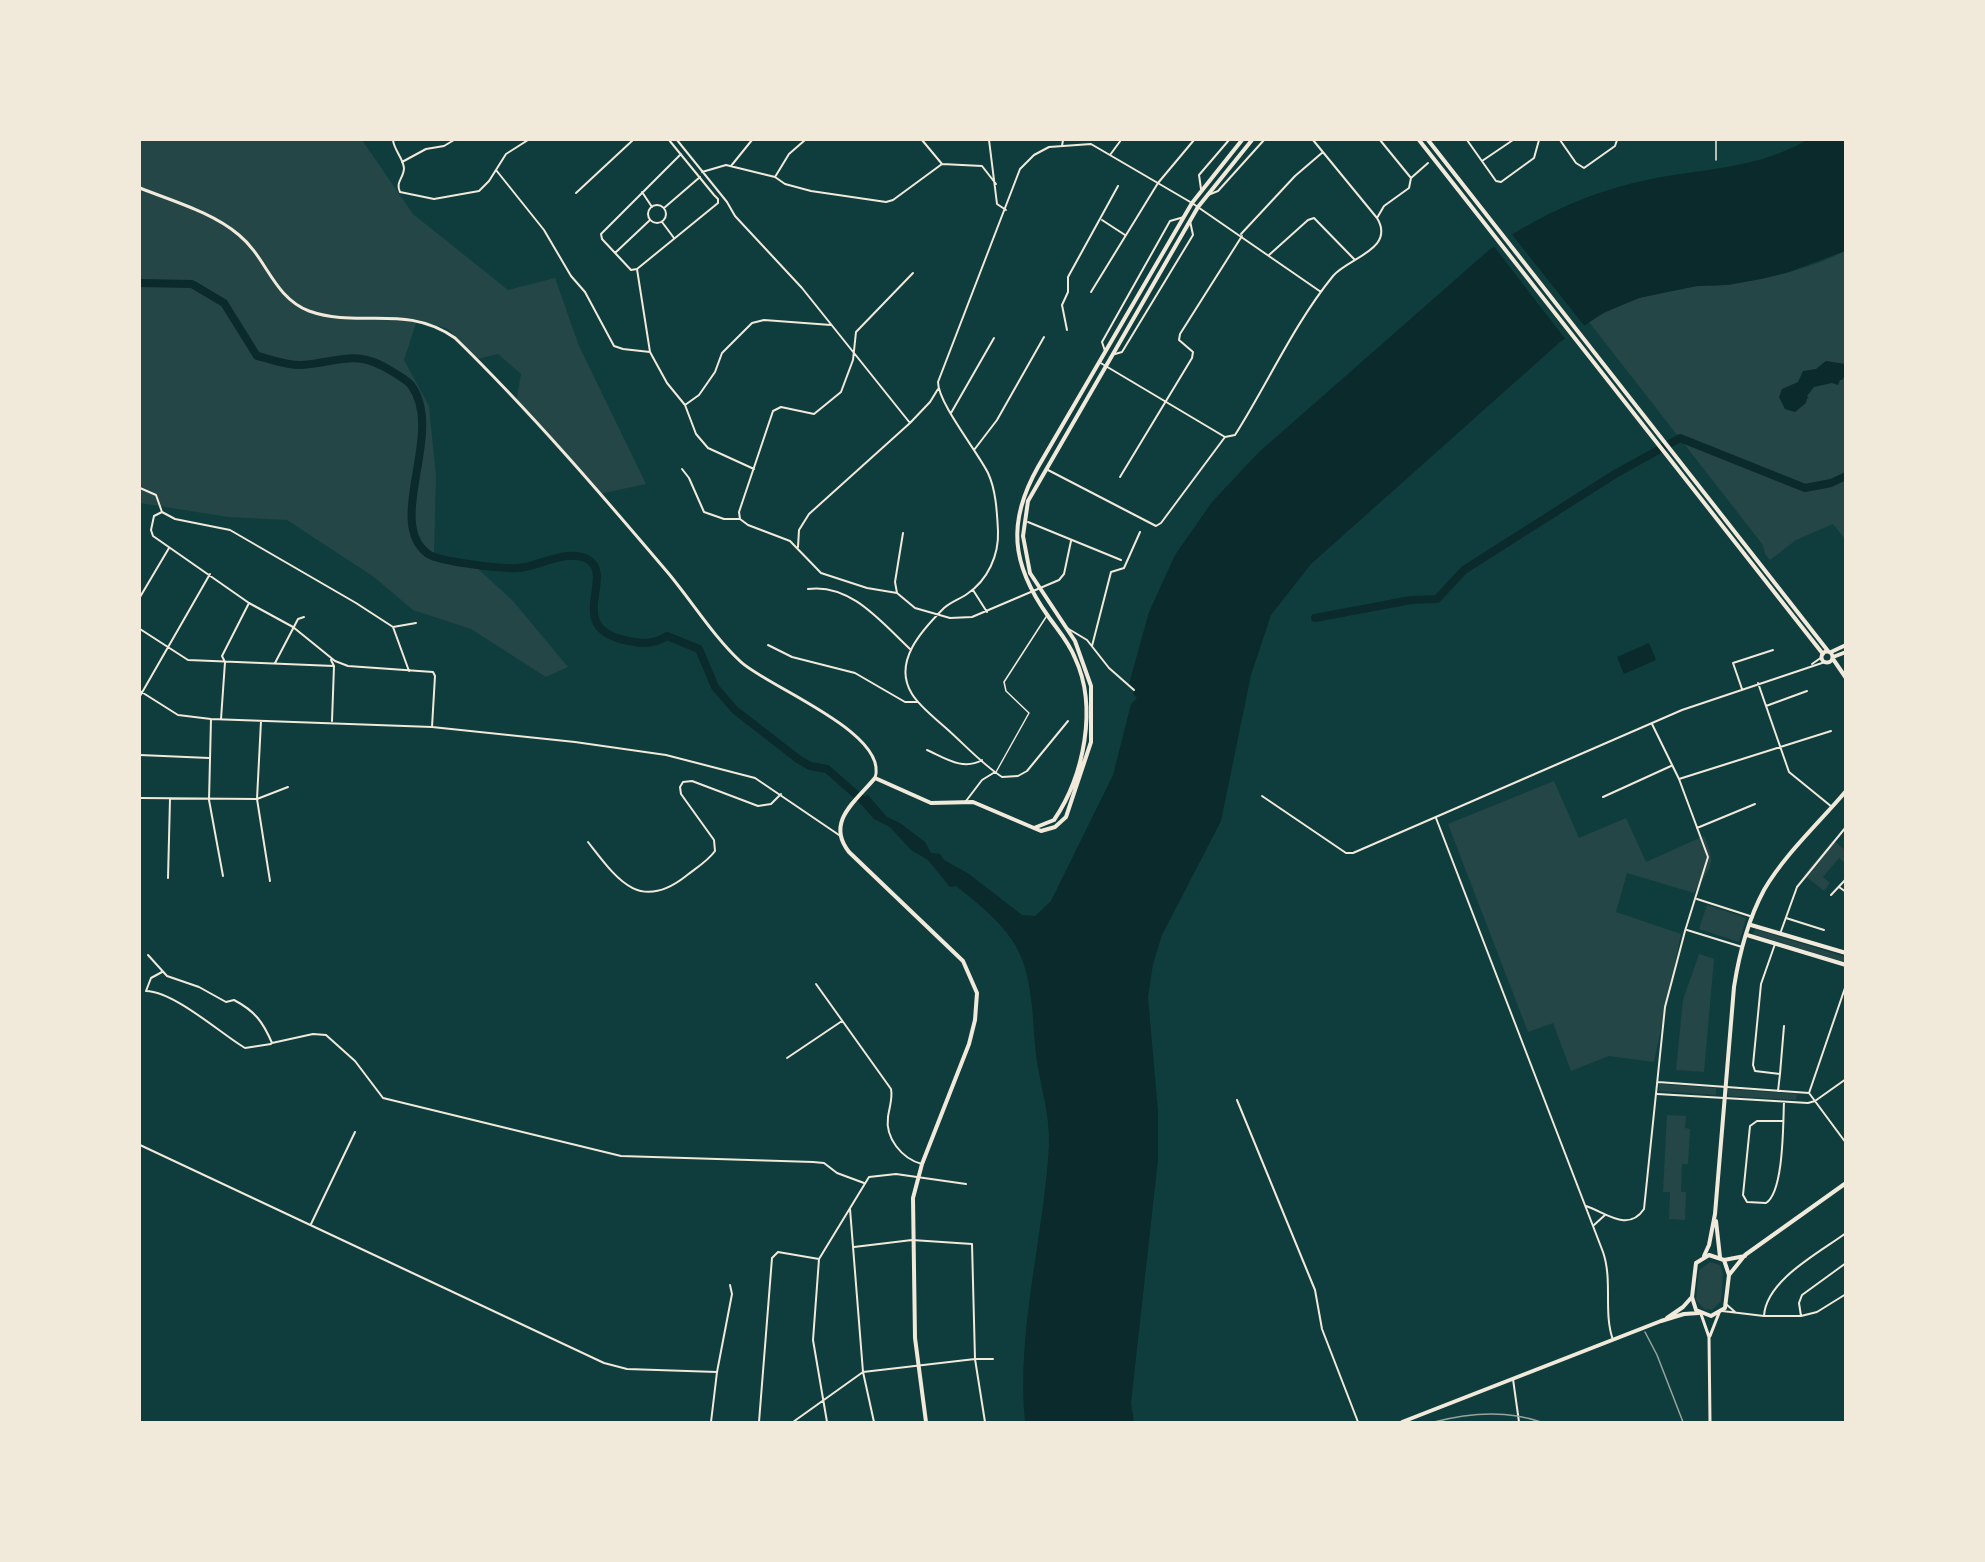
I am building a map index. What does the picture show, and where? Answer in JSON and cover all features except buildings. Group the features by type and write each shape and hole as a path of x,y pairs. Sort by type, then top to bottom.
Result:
{"main road":[{"path":"1034,828 1047,825 1059,813 1079,762 1086,724 1085,688 1081,672 1067,641 1032,592 1020,564 1017,543 1020,505 1038,467 1192,203 1242,140"},
{"path":"926,1422 918,1365 912,1240 913,1198 922,1164 969,1044 975,1020 977,993 971,975 963,962 844,846 839,835 840,821 875,778 931,803 966,801 1041,831 1049,829 1066,817 1091,742 1091,686 1082,654 1030,573 1024,550 1024,519 1028,501 1198,207 1252,140"},
{"path":"1419,140 1822,655 1830,660 1845,678"},
{"path":"1428,140 1829,651 1830,660"},
{"path":"1822,655 1845,645"},
{"path":"1830,660 1845,652"},
{"path":"1700,1313 1694,1308 1692,1297 1696,1266 1709,1245 1715,1214 1734,987 1743,948 1764,891 1776,873 1845,790"},
{"path":"1751,925 1845,953"},
{"path":"1747,935 1845,965"},
{"path":"1729,1275 1745,1255 1845,1183"},
{"path":"1402,1422 1661,1321 1684,1314 1700,1313 1711,1316 1721,1312 1726,1304 1729,1275 1722,1259 1715,1214"},
{"path":"1704,1256 1722,1259 1745,1255"},
{"path":"1661,1321 1683,1308 1692,1297"}],"street":[{"path":"393,140 404,171 398,182 400,192 434,199 479,191 510,150 528,140"},
{"path":"401,162 426,149 444,146 454,140"},
{"path":"576,193 633,140"},
{"path":"669,140 681,154 699,177 718,199 718,203 637,269 631,270 602,239 601,234 681,154"},
{"path":"677,140 727,202 735,216 802,288 910,423"},
{"path":"731,166 752,140"},
{"path":"775,177 789,154 805,140"},
{"path":"922,140 942,164"},
{"path":"989,140 998,204 1006,210"},
{"path":"1062,146 1063,140"},
{"path":"1092,144 1094,140"},
{"path":"1110,155 1121,140"},
{"path":"1091,292 1158,183 1194,140"},
{"path":"1201,189 1199,175 1229,140"},
{"path":"1205,196 1218,191 1263,140"},
{"path":"1045,469 1156,526 1161,523 1225,437 1235,435 1321,292 1335,274 1372,250 1379,240 1382,229 1377,218 1313,140"},
{"path":"1380,140 1411,178"},
{"path":"1469,140 1496,180 1501,182 1534,158 1539,140"},
{"path":"1482,161 1513,140"},
{"path":"1560,140 1576,163 1584,168 1615,146 1617,140"},
{"path":"798,548 799,530 809,514 910,423 930,402 938,387 1024,164 1041,151 1062,146 1092,144 1242,235 1321,292"},
{"path":"1120,477 1193,355 1191,350 1179,340 1180,334 1242,235 1295,176 1323,152"},
{"path":"1377,218 1384,206 1409,188 1411,178 1428,163"},
{"path":"702,172 726,165 775,177 785,184 812,191 886,202 893,200 942,164 982,166 996,184"},
{"path":"496,170 544,230 571,276 585,292 614,346 623,350 650,351"},
{"path":"664,208 699,177"},
{"path":"1067,330 1062,305 1068,292 1068,277 1102,220 1118,186"},
{"path":"140,188 200,213 239,234 282,293 299,306 324,315 412,319 428,323 455,338 590,483 739,660 806,700 860,740 873,754 877,768 875,778"},
{"path":"642,192 652,207"},
{"path":"657,205 664,208 666,216 662,222 654,223 650,220 648,213 652,207 657,205"},
{"path":"1106,351 1102,342 1170,221 1184,217"},
{"path":"1268,255 1308,220 1314,218 1355,260"},
{"path":"615,253 650,220"},
{"path":"1102,220 1125,235"},
{"path":"1112,355 1122,352 1193,236 1190,221"},
{"path":"662,222 674,238"},
{"path":"637,269 650,351 667,383 685,405 700,442 717,454 754,469"},
{"path":"740,519 739,512 773,411 781,407 810,415 818,413 841,392 854,354 856,332 913,273"},
{"path":"685,405 699,395 715,372 722,353 752,323 764,320 831,325"},
{"path":"974,450 997,420 1044,337"},
{"path":"951,413 994,338"},
{"path":"1099,362 1225,437"},
{"path":"938,387 993,485 998,531 993,563 973,590 945,608 911,650 905,660 905,677 918,702 995,772 1008,778 1027,771 1068,721"},
{"path":"682,469 689,478 704,512 724,519 740,519 748,525 780,536 798,548 809,563 821,573 867,588 897,593"},
{"path":"140,488 156,495 162,512 175,519 230,530 393,627 409,671"},
{"path":"162,512 154,516 151,530 153,536 249,603 293,627 330,658 348,666 435,674 432,727"},
{"path":"1028,522 1121,560"},
{"path":"1092,646 1111,572 1124,568 1140,532"},
{"path":"903,533 895,582 897,593 907,604 950,618 972,617 987,612 1059,580 1064,574 1071,541"},
{"path":"140,597 170,548"},
{"path":"140,696 210,574"},
{"path":"808,589 832,589 851,597 911,650"},
{"path":"973,590 987,612"},
{"path":"221,719 225,662 222,656 249,603"},
{"path":"275,663 298,619 304,617"},
{"path":"393,627 416,623"},
{"path":"1067,628 1078,633 1092,646 1109,668 1134,690"},
{"path":"140,629 188,660 334,666"},
{"path":"768,645 792,657 855,673 905,702 918,702"},
{"path":"1742,689 1733,663 1773,650"},
{"path":"1810,665 1822,655"},
{"path":"330,658 334,666 332,721"},
{"path":"1262,796 1349,854 1652,723 1758,683 1830,660"},
{"path":"1758,683 1789,772 1832,807"},
{"path":"1766,706 1807,691"},
{"path":"141,692 178,715 211,719 332,721 432,727 575,742 666,755 746,774 781,794 839,835"},
{"path":"211,719 209,800 223,876"},
{"path":"261,721 257,799 270,881"},
{"path":"1586,1206 1605,1215 1628,1221 1640,1215 1644,1209 1665,1007 1708,857 1678,779 1652,723"},
{"path":"1678,779 1831,731"},
{"path":"927,750 968,766 982,760"},
{"path":"140,755 210,758"},
{"path":"1603,797 1672,766"},
{"path":"966,801 982,780 995,772"},
{"path":"588,842 623,883 642,892 662,890 676,884 715,851 714,840 681,794 680,786 683,782 692,781 758,806 771,804 781,794"},
{"path":"140,798 257,799 288,787"},
{"path":"168,878 170,799"},
{"path":"1697,828 1755,804"},
{"path":"1436,818 1594,1225 1606,1261 1608,1325 1613,1340"},
{"path":"1780,934 1797,887 1845,828"},
{"path":"1832,895 1845,879"},
{"path":"1839,887 1845,892"},
{"path":"1697,899 1753,917"},
{"path":"1786,918 1824,930"},
{"path":"1687,930 1743,948"},
{"path":"1775,944 1761,984 1754,1065 1755,1071 1780,1074"},
{"path":"148,955 159,964 162,972 199,987 226,1002 234,1000 250,1008 260,1017 272,1043"},
{"path":"162,972 151,978 146,992 160,994 179,1004 245,1048 313,1034 326,1035 355,1061 383,1098 611,1154 650,1158 824,1163 837,1173 864,1183"},
{"path":"816,984 891,1089 887,1119 892,1140 906,1157 922,1164"},
{"path":"1809,1093 1845,985"},
{"path":"787,1058 842,1021"},
{"path":"1778,1091 1784,1026"},
{"path":"1657,1094 1784,1102 1815,1101 1845,1079"},
{"path":"1658,1082 1809,1093 1845,1143"},
{"path":"1237,1100 1315,1290 1322,1329 1358,1422"},
{"path":"1783,1121 1757,1121 1750,1126 1743,1195 1747,1202 1766,1203 1773,1197 1779,1170 1783,1121 1784,1102"},
{"path":"311,1225 355,1132"},
{"path":"140,1144 604,1363 627,1369 717,1372"},
{"path":"827,1422 813,1340 819,1259 869,1177 879,1174 966,1184"},
{"path":"850,1209 863,1372 874,1422"},
{"path":"1594,1225 1605,1215"},
{"path":"1764,1316 1766,1303 1775,1289 1845,1233"},
{"path":"854,1247 912,1240 969,1242 974,1246 975,1359 985,1422"},
{"path":"759,1422 772,1258 778,1252 819,1259"},
{"path":"1801,1316 1799,1303 1802,1295 1845,1263"},
{"path":"711,1422 717,1372 732,1294 730,1285"},
{"path":"1709,1337 1721,1312 1764,1316 1801,1316 1817,1312 1845,1294"},
{"path":"1726,1304 1735,1312"},
{"path":"1700,1313 1709,1337 1710,1422"},
{"path":"793,1422 863,1372 993,1359"},
{"path":"1513,1379 1520,1422"}],"lane":[{"path":"1716,140 1716,160"},
{"path":"995,772 1029,713 1006,691 1004,682 1052,609"}],"shaded area":[{"path":"140,140 362,140 413,214 508,290 555,278 579,346 646,484 599,494 516,403 521,374 498,354 477,359 448,329 417,320 404,360 429,406 436,476 434,556 476,567 513,601 568,667 546,677 471,629 413,610 374,577 287,520 228,517 140,503"},
{"path":"1807,140 1845,140 1845,251 1786,273 1728,285 1697,286 1639,298 1603,313 1560,342 1311,564 1271,615 1251,675 1221,821 1162,935 1153,964 1148,997 1158,1111 1158,1160 1131,1403 1134,1422 1025,1422 1023,1388 1027,1319 1049,1145 1028,981 1012,940 993,917 956,886 950,887 928,860 911,850 890,827 874,819 860,803 867,794 887,817 900,823 925,842 931,853 940,854 944,860 969,874 1022,915 1035,916 1051,901 1113,775 1131,704 1137,698 1133,694 1135,689 1129,684 1149,612 1175,555 1212,502 1258,453 1489,250 1528,225 1568,205 1611,189 1656,178 1752,162"},
{"path":"1845,251 1845,539 1833,524 1796,540 1770,560 1765,554 1763,545 1589,322 1614,308 1655,293 1726,285 1775,276 1818,263"},
{"path":"1826,361 1845,364 1845,376 1838,385 1832,383 1814,387 1807,396 1809,399 1807,398 1806,403 1795,412 1785,409 1779,397 1782,389 1798,382 1803,371 1816,369"},
{"path":"1649,643 1656,660 1624,674 1617,657"},
{"path":"1554,781 1579,838 1626,818 1646,862 1704,836 1711,854 1708,871 1694,893 1627,873 1616,912 1681,934 1654,1062 1609,1056 1571,1071 1553,1023 1528,1032 1448,824"},
{"path":"1833,840 1845,850 1845,863 1839,858 1823,877 1830,883 1824,891 1804,875"},
{"path":"1707,905 1746,918 1739,942 1699,929"},
{"path":"1755,929 1845,957 1844,962 1753,934"},
{"path":"1699,954 1714,959 1704,1072 1676,1070 1683,1000"},
{"path":"1659,1084 1716,1088 1716,1095 1659,1091"},
{"path":"1728,1089 1797,1094 1796,1100 1728,1096"},
{"path":"1667,1115 1686,1116 1685,1128 1690,1129 1688,1164 1682,1164 1681,1192 1686,1192 1685,1220 1669,1219 1670,1192 1663,1192"},
{"path":"1710,1262 1720,1265 1723,1273 1721,1301 1712,1310 1704,1309 1696,1300 1699,1270"}],"pier":[{"path":"1510,232 1586,328 1567,341 1492,244"}],"waterway":[{"path":"140,283 192,284 224,303 257,356 297,365 358,358 380,365 405,380 411,385 420,404 422,427 412,521 416,539 428,554 458,562 510,568 526,567 572,556 589,560 595,568 597,579 594,615 599,626 609,635 640,643 658,641 667,636 699,649 715,687 735,710 798,759 810,766 827,769 869,806"},
{"path":"1315,618 1411,600 1437,599 1464,570 1615,474 1680,438 1805,488 1831,483 1846,476"}],"railway":[{"path":"1645,1332 1657,1355 1683,1422"},
{"path":"1434,1422 1488,1414 1515,1416 1541,1422"}]}
